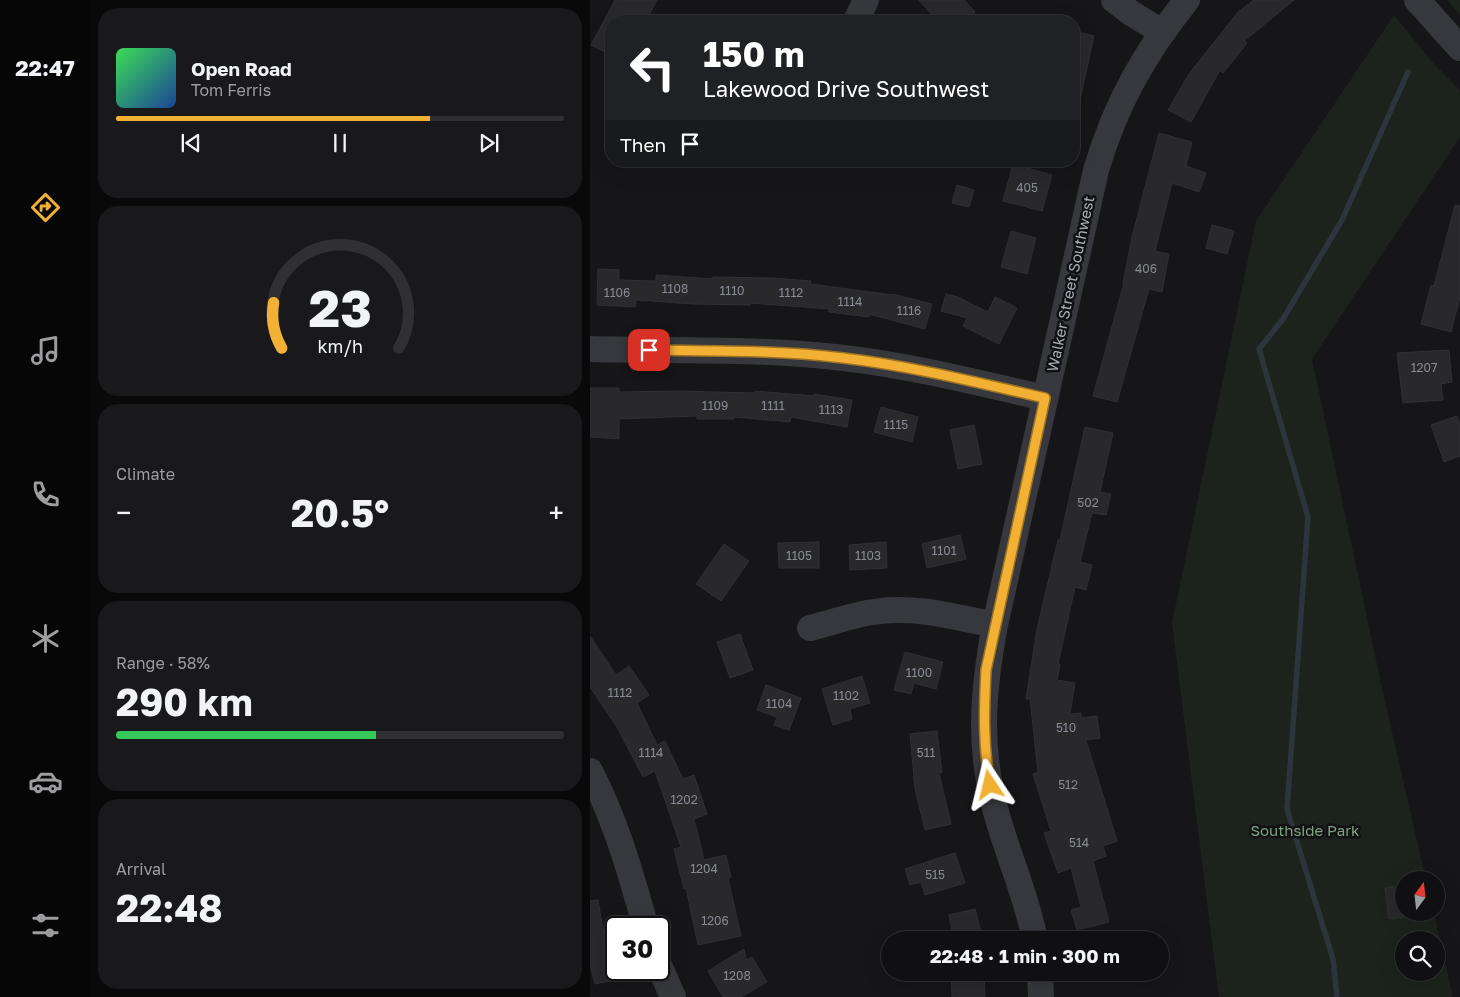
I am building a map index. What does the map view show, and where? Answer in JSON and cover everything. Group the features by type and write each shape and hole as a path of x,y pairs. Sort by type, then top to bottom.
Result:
{"street":[{"path":"859,15 866,0"},
{"path":"1114,0 1162,32"},
{"name":"Walker Street Southwest","path":"1032,931 995,810 985,757 983,715 986,670 1045,398 1103,146 1118,106 1137,70 1162,32 1187,0"},
{"path":"1417,0 1460,48"},
{"path":"590,349 786,353 844,358 942,375 1045,398"},
{"path":"810,628 874,612 903,610 934,612 995,625"},
{"path":"590,772 608,810 627,862 643,916"},
{"path":"666,981 673,997"},
{"path":"1040,981 1041,997"}],"green space":[{"path":"1447,0 1460,0 1460,15"},
{"name":"Southside Park","path":"1394,15 1433,63 1460,90 1460,137 1312,359 1382,688 1424,871 1395,871 1395,921 1436,921 1438,931 1395,931 1395,981 1445,981 1445,962 1453,997 1219,997 1172,623 1256,221"}],"building":[{"path":"615,0 657,0 649,15 607,15"},
{"path":"919,0 964,0 975,12 972,15 932,15"},
{"path":"1254,0 1294,0 1244,41 1247,43 1223,73 1220,70 1191,122 1168,110 1189,74 1238,12"},
{"path":"605,19 605,52 591,45"},
{"path":"1080,32 1094,36 1080,100"},
{"path":"1159,133 1192,142 1186,166 1206,173 1199,192 1172,183 1155,251 1169,254 1162,292 1149,289 1117,402 1093,396 1124,283 1132,237"},
{"path":"1012,167 1024,167 1052,175 1042,211 1003,201"},
{"path":"957,185 974,190 969,207 952,203"},
{"path":"1455,205 1460,206 1460,297 1451,332 1421,324 1431,285 1434,286"},
{"path":"1212,225 1234,231 1227,254 1206,248"},
{"path":"1011,231 1036,238 1027,274 1001,267"},
{"path":"598,269 619,270 619,280 656,281 656,275 713,279 713,277 773,278 811,281 810,284 893,294 932,304 925,329 869,314 869,317 829,312 829,309 750,303 750,305 693,304 636,300 635,307 597,305"},
{"path":"946,294 958,297 988,312 995,297 1017,308 999,344 963,326 967,318 941,311"},
{"path":"1449,350 1452,382 1441,384 1443,400 1403,403 1397,353"},
{"path":"590,388 619,388 619,392 755,393 755,391 814,396 814,394 852,400 847,427 791,417 790,422 734,417 734,419 697,419 697,416 619,419 619,439 590,437"},
{"path":"881,407 918,417 912,442 874,432"},
{"path":"1457,416 1460,424 1460,456 1444,462 1431,425"},
{"path":"974,425 982,464 958,469 950,430"},
{"path":"1085,427 1113,433 1100,492 1111,494 1106,515 1092,513 1080,562 1092,565 1086,590 1075,587 1058,664 1060,664 1057,680 1075,683 1070,714 1081,713 1081,718 1097,716 1100,738 1086,740 1117,841 1103,846 1106,856 1093,861 1109,922 1077,930 1071,910 1081,907 1071,868 1058,873 1044,833 1051,831 1033,774 1038,772 1030,699 1026,699 1037,629 1058,540 1060,540"},
{"path":"960,535 966,559 927,568 922,544"},
{"path":"819,542 819,568 779,568 778,543"},
{"path":"886,542 887,568 850,570 849,545"},
{"path":"724,544 749,561 721,601 696,584"},
{"path":"740,634 753,670 730,678 717,642"},
{"path":"590,636 616,675 629,666 649,695 637,703 657,745 665,741 683,779 694,775 707,814 694,819 704,860 726,855 731,877 728,878 741,936 698,945 686,888 684,889 674,849 681,847 655,771 643,777 617,727 590,687"},
{"path":"905,652 943,662 936,689 914,683 911,694 894,690"},
{"path":"862,676 870,703 850,709 852,719 833,725 822,689"},
{"path":"766,685 801,698 789,730 774,725 777,717 757,710"},
{"path":"937,731 942,772 939,773 951,824 925,830 915,789 910,734"},
{"path":"955,853 965,883 925,895 921,882 910,885 905,869"},
{"path":"1395,886 1395,918 1389,919 1385,888"},
{"path":"598,900 605,935 605,981 609,981 595,984 590,965 590,901"},
{"path":"975,909 981,931 952,931 949,915"},
{"path":"744,949 746,960 752,957 767,982 741,997 723,997 708,971"},
{"path":"951,981 984,981 985,997 952,997"}],"waterway":[{"path":"1337,997 1333,959 1287,809 1308,517 1259,349 1283,319 1342,220 1408,72"}],"route":[{"path":"649,350 786,353 844,358 900,366 1045,398 986,670 983,715 985,757 990,785"}]}
